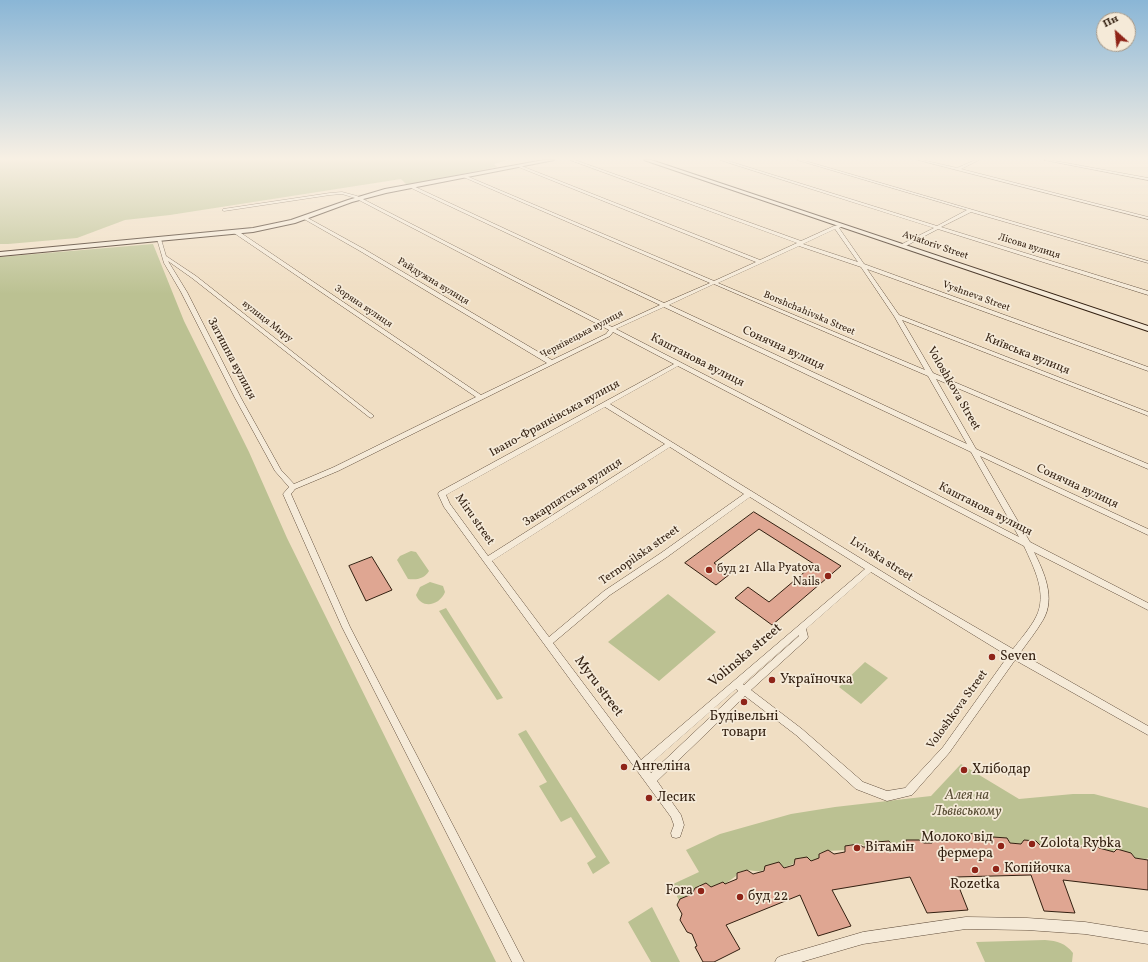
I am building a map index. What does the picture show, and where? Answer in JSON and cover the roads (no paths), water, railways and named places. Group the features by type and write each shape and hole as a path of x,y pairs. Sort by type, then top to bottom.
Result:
{"main road":[{"path":"0,254 268,228 305,218 342,205"},
{"name":"Aviatoriv Street","path":"778,205 1148,329"}],"street":[{"name":"Каштанова вулиця","path":"224,210 258,205"},
{"name":"Каштанова вулиця","path":"370,205 1148,607"},
{"name":"Сонячна вулиця","path":"450,205 1148,532"},
{"name":"Borshchahivska Street","path":"530,205 1148,467"},
{"path":"616,205 759,262"},
{"name":"Vyshneva Street","path":"695,205 1148,369"},
{"name":"Лісова вулиця","path":"863,205 1148,294"},
{"path":"949,205 1148,262"},
{"path":"1097,205 1148,218"},
{"path":"902,246 969,211"},
{"name":"Райдужна вулиця","path":"305,218 552,362"},
{"name":"Чернівецька вулиця","path":"293,487 336,469 480,396 608,335 612,329 839,226"},
{"name":"Voloshkova Street","path":"736,684 799,732 860,786 887,796 908,792 946,750 1040,618 1044,608 1046,593 1043,579 1027,544 897,316 861,265 839,226"},
{"name":"Зоряна вулиця","path":"236,232 480,396"},
{"path":"159,239 165,257"},
{"name":"вулиця Миру","path":"165,257 194,277 371,416"},
{"name":"Затишна вулиця","path":"165,257 166,263 184,292 238,398 278,471 293,487"},
{"name":"Київська вулиця","path":"897,316 1148,414"},
{"name":"Івано-Франківська вулиця","path":"442,494 678,364"},
{"name":"Lvivska street","path":"605,404 1013,654 1148,731"},
{"name":"Закарпатська вулиця","path":"487,560 670,444"},
{"path":"293,487 287,494 289,500 346,627 518,962"},
{"name":"Ternopilska street","path":"548,642 607,593 664,555 750,493"},
{"name":"Miru street","path":"442,494 448,505 487,560"},
{"name":"Myru street","path":"487,560 676,815 679,825 676,833"},
{"name":"Volinska street","path":"640,767 871,568"},
{"path":"650,780 745,690 804,637 802,628"},
{"path":"781,962 863,938 966,924 1027,924 1071,927 1148,938"}],"place":[{"name":"буд 21","path":"709,570"},
{"name":"Alla Pyatova Nails","path":"828,576"},
{"name":"Seven","path":"992,657"},
{"name":"Україночка","path":"772,680"},
{"name":"Будівельні товари","path":"744,702"},
{"name":"Ангеліна","path":"624,767"},
{"name":"Хлібодар","path":"964,770"},
{"name":"Лесик","path":"649,798"},
{"name":"Zolota Rybka","path":"1032,844"},
{"name":"Молоко від фермера","path":"1001,846"},
{"name":"Вітамін","path":"857,848"},
{"name":"Копійочка","path":"996,869"},
{"name":"Rozetka","path":"975,870"},
{"name":"Fora","path":"701,891"},
{"name":"буд 22","path":"740,897"}],"park label":[{"name":"Алея на Львівському","path":"967,804"}]}
